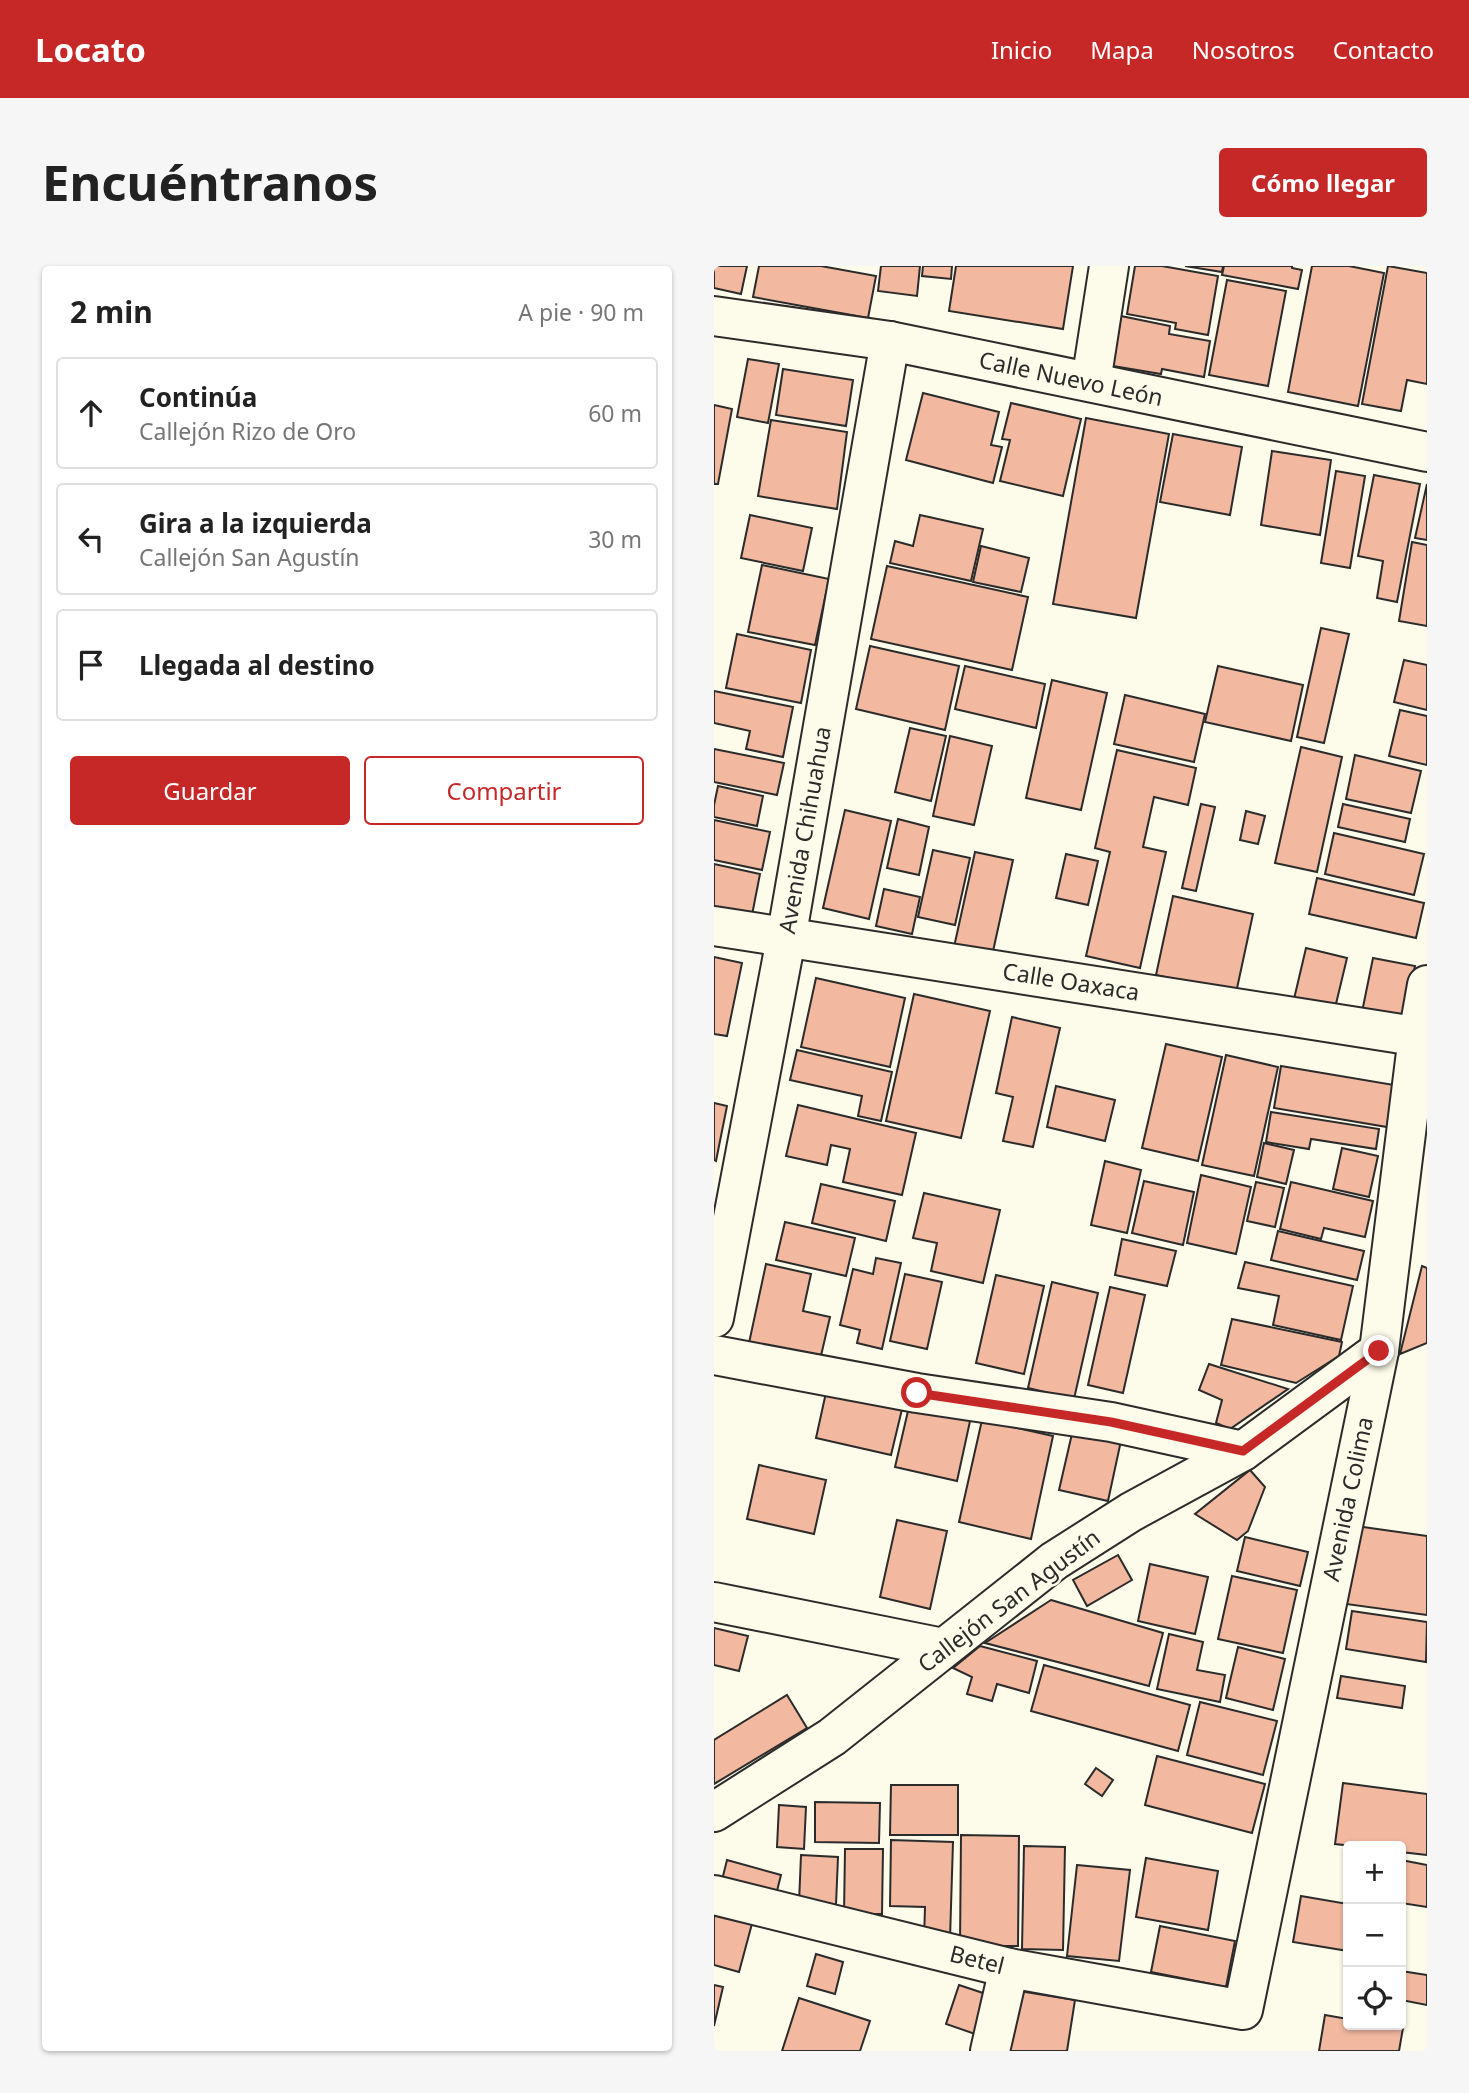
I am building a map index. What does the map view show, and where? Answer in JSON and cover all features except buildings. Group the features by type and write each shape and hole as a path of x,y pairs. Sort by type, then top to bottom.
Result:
{"street":[{"path":"1091,382 1109,266"},
{"name":"Calle Nuevo León","path":"714,316 890,341 1427,452"},
{"name":"Avenida Chihuahua","path":"714,1318 786,939 890,341"},
{"name":"Calle Oaxaca","path":"714,926 1422,1037"},
{"name":"Avenida Colima","path":"1243,2010 1379,1351 1427,985"},
{"name":"Callejón San Agustín","path":"714,1812 832,1737 1054,1561 1130,1512 1243,1451 1379,1351"},
{"path":"714,1355 917,1393 1111,1422 1243,1451"},
{"path":"714,1602 943,1648"},
{"name":"Betel","path":"714,1895 1009,1968 1243,2010"},
{"path":"990,2051 1009,1968"}],"route":[{"path":"917,1393 1111,1422 1243,1451 1379,1351"}]}
